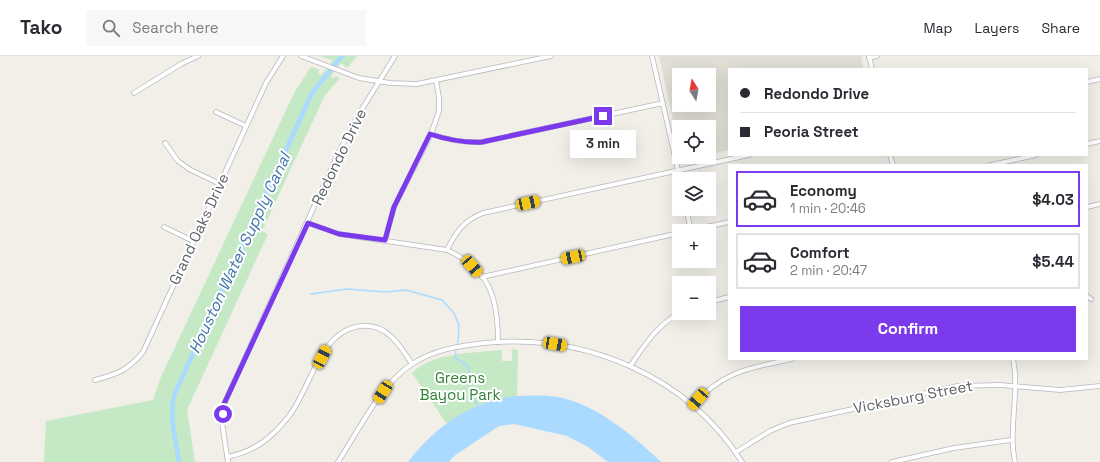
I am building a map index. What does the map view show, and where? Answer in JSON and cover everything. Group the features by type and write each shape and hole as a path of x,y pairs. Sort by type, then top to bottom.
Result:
{"street":[{"path":"134,93 181,64 198,56"},
{"name":"Grand Oaks Drive","path":"95,380 113,376 123,371 134,363 143,352 271,73 283,56"},
{"path":"301,56 359,78 417,84 551,56"},
{"name":"Redondo Drive","path":"228,460 222,423 224,404 345,141 395,56"},
{"path":"652,56 678,170"},
{"path":"872,68 869,57 877,56"},
{"path":"1088,82 1100,79"},
{"path":"385,240 394,207 430,134 439,111 439,97 436,81"},
{"path":"430,134 467,143 482,142 663,103"},
{"path":"216,112 246,126"},
{"path":"1088,144 1100,141"},
{"path":"165,143 178,161 189,169 220,184"},
{"path":"447,250 455,233 461,225 483,213 744,156"},
{"path":"996,164 1032,156"},
{"path":"1088,207 1100,204"},
{"path":"716,225 728,222"},
{"path":"308,223 339,234 447,250 463,257 482,277 495,300 498,316 498,342"},
{"path":"164,227 193,241"},
{"path":"482,277 672,235"},
{"path":"716,300 728,297"},
{"path":"631,365 651,335 672,317"},
{"path":"228,460 260,446 276,431 293,410 328,345 339,334 355,327 366,326 380,329 392,336 412,364"},
{"path":"338,462 383,392 395,378 412,364 432,353 451,348 498,342 555,344 579,348 631,365 652,377 692,406 709,422 736,452 742,462"},
{"path":"692,406 704,392 732,374 788,360"},
{"path":"1013,360 1014,386 1011,440 1015,462"},
{"name":"Vicksburg Street","path":"736,452 770,431 807,418 958,386 981,384 1060,390 1100,386"},
{"path":"892,462 954,448 1011,440"}],"shaded area":[{"path":"659,56 861,56 863,68 728,68 728,150 716,153 716,120 673,120"}],"green space":[{"path":"319,56 357,56 347,68 341,63 338,67 330,64 332,60"},
{"path":"311,67 320,70 318,72 321,75 326,69 334,72 331,76 333,79 335,76 340,78 325,95 262,231 268,234 187,410 195,462 44,462 46,421 153,400 161,377 295,91"},
{"name":"Greens Bayou Park","path":"512,349 518,350 517,401 449,427 412,373 421,366 442,357 467,353 502,350 502,361 512,361"}],"water":[{"path":"513,396 550,396 580,404 595,411 624,430 661,462 608,462 588,447 567,436 514,424 499,426 454,456 449,462 408,462 430,438 454,418 482,405"}],"waterway":[{"name":"Houston Water Supply Canal","path":"179,462 172,418 175,393 312,93 342,56"},
{"path":"311,294 347,289 387,292 406,290 442,300 454,313 459,325 458,343"},
{"path":"456,351 455,358 466,364 469,370 468,386 478,407"}],"route":[{"path":"223,414 224,404 308,223 339,234 385,240 394,207 430,134 467,143 482,142 603,116"}]}
